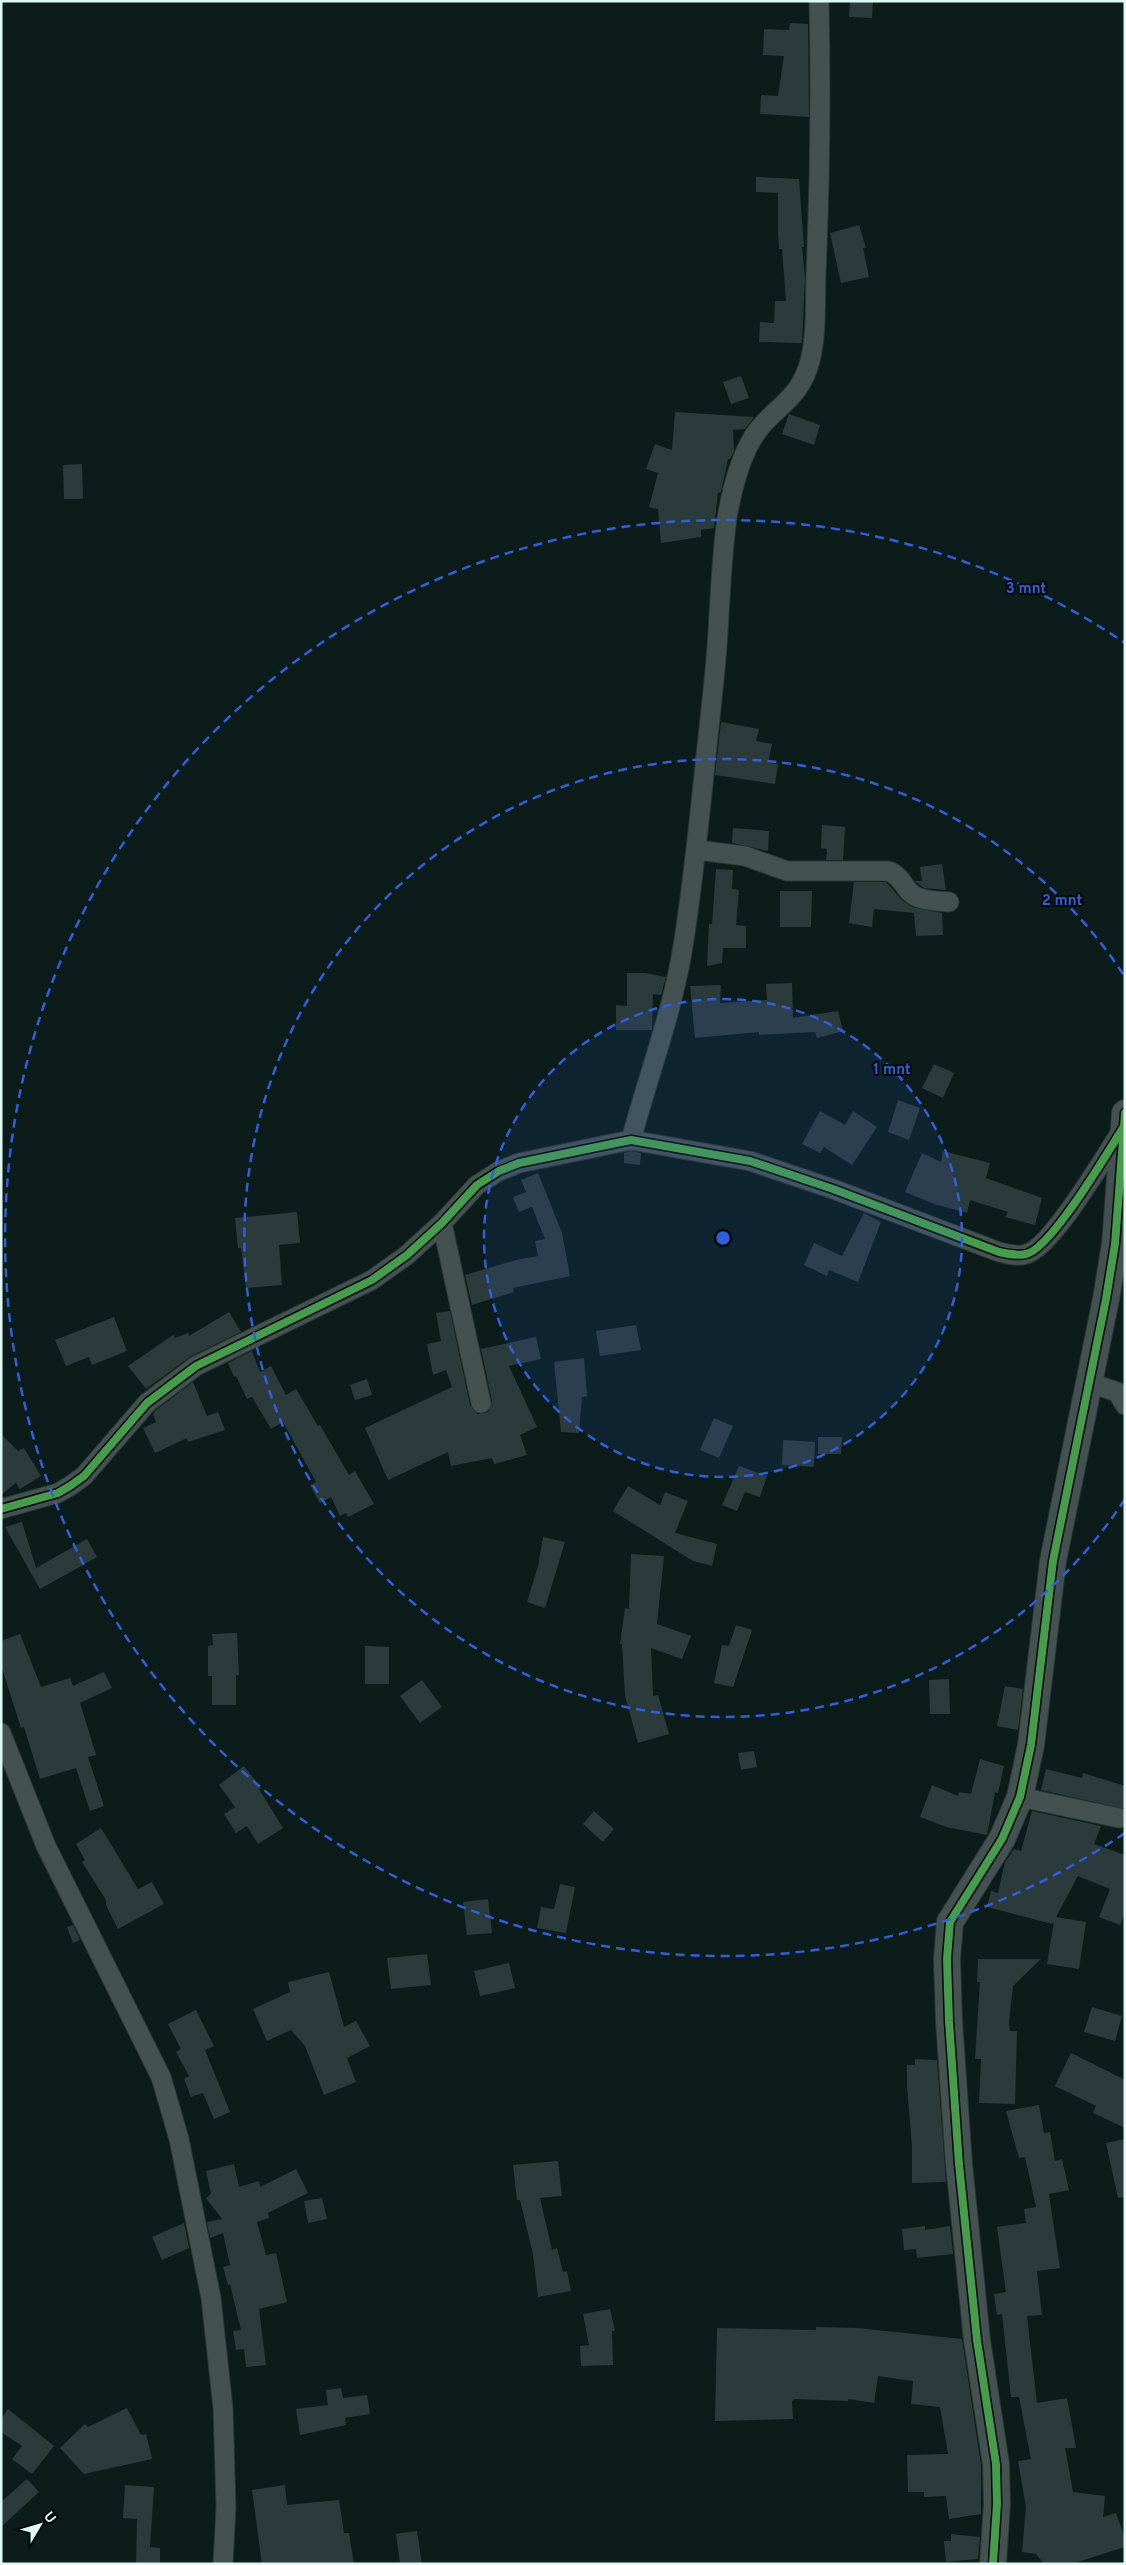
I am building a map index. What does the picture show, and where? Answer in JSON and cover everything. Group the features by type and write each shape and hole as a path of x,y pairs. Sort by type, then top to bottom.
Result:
{"street":[{"path":"632,1140 649,1073 676,987 697,850 717,648 720,574 728,516 735,483 744,457 756,433 771,415 793,397 802,383 812,349 817,241 819,1"},
{"path":"697,850 745,856 787,872 888,871 902,879 911,893 918,898 949,902"},
{"path":"1,1509 58,1493 70,1486 84,1476 147,1403 196,1366 372,1280 408,1255 442,1223 477,1185 499,1171 520,1163 632,1140 750,1161 833,1189 1000,1252 1014,1255 1027,1254 1038,1248 1050,1236 1124,1120"},
{"path":"993,2564 997,2504 996,2464 977,2340 959,2164 949,2021 948,1959 950,1922 1002,1839 1020,1796 1036,1712 1053,1561 1115,1244 1124,1120"},
{"path":"442,1223 481,1403"},
{"path":"1088,1382 1117,1392 1125,1405"},
{"path":"1,1733 46,1846 161,2078 179,2139 211,2298 223,2408 226,2507 223,2564"},
{"path":"1020,1796 1119,1818"}],"building":[{"path":"850,1 873,1 872,18 849,17"},
{"path":"790,23 808,24 809,117 760,114 761,95 778,96 784,56 763,55 764,29 789,30"},
{"path":"756,177 799,179 805,278 802,343 759,342 760,322 774,323 775,301 786,301 782,249 779,249 778,193 756,192"},
{"path":"859,225 866,248 863,248 869,277 841,283 830,233"},
{"path":"741,376 749,398 731,404 723,382"},
{"path":"675,412 754,417 745,429 733,430 734,451 730,459 728,459 721,492 718,493 714,528 701,530 701,537 661,543 658,509 649,507 658,473 646,469 655,444 672,450"},
{"path":"789,414 820,425 814,445 782,434"},
{"path":"82,464 83,499 64,499 63,465"},
{"path":"721,722 759,729 756,741 772,744 768,763 778,764 775,784 715,775"},
{"path":"822,825 845,827 843,860 826,860 827,849 821,848"},
{"path":"733,828 769,831 768,851 732,843"},
{"path":"942,864 946,890 924,888 915,881 922,881 920,867"},
{"path":"716,869 733,870 732,889 739,890 736,925 746,926 746,948 723,948 722,963 707,966 709,924 712,924"},
{"path":"854,882 886,882 902,900 912,907 942,913 943,935 916,936 914,913 874,909 872,927 849,923"},
{"path":"780,891 812,891 811,927 780,927"},
{"path":"627,973 645,973 666,977 661,995 653,994 652,1030 616,1030 616,1005 627,1006"},
{"path":"792,983 793,1018 838,1011 843,1031 817,1038 815,1032 759,1035 759,1032 695,1038 690,986 721,985 720,1003 767,1000 766,984"},
{"path":"934,1064 954,1073 943,1098 922,1088"},
{"path":"898,1100 920,1108 909,1140 888,1132"},
{"path":"820,1111 845,1125 853,1111 877,1127 852,1165 824,1147 820,1153 802,1144"},
{"path":"631,1151 641,1153 640,1165 624,1163 624,1153"},
{"path":"943,1151 990,1163 986,1178 1042,1198 1035,1225 1005,1217 1008,1212 970,1200 967,1213 934,1204 905,1192 922,1153 941,1162"},
{"path":"538,1173 562,1233 570,1276 513,1288 514,1292 472,1305 465,1275 516,1260 538,1256 535,1241 545,1239 532,1207 519,1212 513,1197 526,1192 521,1180"},
{"path":"297,1212 300,1243 279,1245 282,1285 246,1288 241,1248 238,1248 235,1218"},
{"path":"864,1213 881,1222 858,1282 829,1270 827,1276 804,1265 814,1243 842,1256"},
{"path":"450,1311 470,1405 478,1414 488,1412 492,1401 481,1349 536,1337 541,1359 509,1366 537,1427 520,1435 527,1455 494,1464 492,1458 451,1466 448,1452 388,1480 365,1428 452,1387 446,1370 433,1375 427,1344 441,1341 436,1313"},
{"path":"229,1312 241,1332 191,1356 146,1389 128,1366 173,1335 175,1338 188,1333 189,1336"},
{"path":"114,1317 127,1351 92,1365 89,1357 66,1366 55,1340"},
{"path":"636,1325 641,1350 600,1356 596,1331"},
{"path":"252,1351 260,1372 271,1366 286,1395 296,1389 318,1426 320,1425 349,1475 355,1471 374,1504 348,1517 346,1513 340,1516 331,1497 320,1503 310,1485 316,1482 283,1422 271,1429 252,1397 247,1399 236,1376 234,1377 228,1363"},
{"path":"584,1358 587,1396 582,1397 579,1433 561,1432 554,1362"},
{"path":"367,1379 372,1395 355,1400 350,1385"},
{"path":"193,1382 207,1416 218,1412 225,1430 188,1442 187,1438 155,1453 143,1428 156,1422 153,1414 155,1411"},
{"path":"714,1418 733,1426 719,1458 700,1450"},
{"path":"1,1434 18,1451 24,1448 41,1476 20,1489 16,1483 1,1495"},
{"path":"818,1437 842,1437 841,1454 818,1454"},
{"path":"783,1440 815,1442 814,1467 782,1465"},
{"path":"739,1466 767,1476 760,1497 745,1492 737,1511 722,1505"},
{"path":"628,1486 660,1505 665,1492 688,1501 675,1533 717,1544 712,1566 693,1561 613,1511"},
{"path":"22,1522 36,1568 87,1539 97,1557 40,1589 5,1527"},
{"path":"543,1537 565,1542 545,1608 527,1602 538,1566"},
{"path":"631,1554 664,1556 657,1624 691,1636 682,1659 651,1648 653,1696 658,1695 669,1734 638,1743 625,1696 622,1644 620,1644 625,1608 629,1609"},
{"path":"736,1625 752,1630 733,1687 714,1683 722,1645 729,1646"},
{"path":"237,1633 239,1675 236,1675 236,1705 212,1705 212,1676 208,1676 208,1646 213,1645 212,1634"},
{"path":"20,1634 41,1687 70,1678 73,1686 104,1672 112,1688 80,1703 96,1755 88,1757 104,1806 90,1811 76,1768 40,1779 24,1727 21,1728 1,1665 1,1641"},
{"path":"365,1646 389,1647 389,1684 365,1684"},
{"path":"949,1679 950,1714 930,1714 929,1680"},
{"path":"422,1680 442,1707 420,1723 400,1696"},
{"path":"1005,1686 1023,1689 1018,1730 997,1726"},
{"path":"754,1751 757,1767 741,1770 738,1753"},
{"path":"980,1759 1004,1766 998,1793 995,1792 987,1835 946,1827 920,1817 932,1785 958,1796 959,1792 971,1794"},
{"path":"244,1766 261,1788 259,1789 283,1828 258,1844 247,1826 236,1833 224,1814 235,1807 219,1785"},
{"path":"1046,1769 1082,1778 1083,1773 1125,1786 1125,1809 1041,1790"},
{"path":"594,1811 614,1829 603,1842 583,1824"},
{"path":"1032,1811 1101,1826 1094,1844 1125,1855 1125,1914 1120,1925 1099,1917 1110,1889 1078,1876 1056,1917 1086,1922 1079,1969 1047,1964 1054,1921 1052,1924 987,1907 991,1891 998,1893 1005,1862 1014,1849 1021,1851"},
{"path":"101,1828 138,1889 152,1882 164,1904 118,1929 106,1905 106,1900 82,1862 85,1860 76,1844"},
{"path":"560,1884 575,1887 566,1933 537,1928 541,1907 554,1909"},
{"path":"488,1899 492,1933 467,1935 463,1902"},
{"path":"73,1925 80,1940 73,1943 67,1927"},
{"path":"427,1954 431,1985 391,1989 387,1958"},
{"path":"978,1959 1041,1959 1013,1986 1009,2022 1010,2031 1017,2031 1015,2104 979,2103 981,2059 975,2059 980,1982 977,1982"},
{"path":"509,1963 515,1988 480,1996 474,1971"},
{"path":"329,1972 344,2027 356,2021 370,2046 347,2058 356,2082 324,2095 305,2046 291,2030 267,2041 253,2009 290,1992 288,1982"},
{"path":"1092,2007 1122,2016 1115,2041 1084,2032"},
{"path":"196,2010 214,2046 205,2050 230,2112 214,2119 203,2093 191,2097 184,2079 189,2076 176,2052 181,2049 168,2024"},
{"path":"1071,2053 1125,2080 1125,2128 1093,2113 1096,2106 1055,2086"},
{"path":"915,2059 937,2060 946,2182 912,2183 912,2146 907,2065 915,2065"},
{"path":"1039,2105 1044,2133 1050,2132 1055,2161 1062,2159 1069,2190 1049,2194 1060,2268 1037,2271 1042,2315 1027,2316 1037,2403 1067,2398 1076,2448 1065,2448 1073,2492 1105,2496 1103,2517 1116,2513 1125,2538 1125,2547 1071,2564 1044,2564 1036,2554 1022,2552 1026,2507 1018,2461 1031,2459 1019,2397 1011,2397 1002,2314 997,2315 994,2294 1006,2292 997,2227 1026,2223 1024,2209 1036,2207 1025,2157 1019,2158 1006,2111"},
{"path":"1125,2139 1125,2197 1118,2198 1106,2143"},
{"path":"558,2161 562,2196 540,2198 552,2250 557,2248 563,2272 567,2271 571,2291 538,2297 533,2254 520,2200 517,2200 513,2165"},
{"path":"234,2164 239,2187 259,2181 260,2187 296,2169 308,2193 268,2213 269,2218 257,2222 266,2255 276,2253 287,2302 259,2309 266,2365 246,2367 244,2349 236,2350 233,2331 241,2330 230,2284 228,2285 223,2267 230,2265 223,2233 210,2238 207,2222 222,2219 206,2198 211,2194 206,2171"},
{"path":"322,2198 327,2219 308,2223 304,2201"},
{"path":"184,2223 189,2248 162,2260 152,2237"},
{"path":"925,2226 925,2230 950,2226 953,2254 917,2258 916,2249 904,2250 902,2229"},
{"path":"610,2309 615,2331 612,2331 613,2365 581,2366 580,2346 589,2345 583,2314"},
{"path":"816,2327 857,2328 962,2339 981,2465 981,2514 949,2519 946,2496 924,2497 924,2492 908,2492 907,2455 948,2454 940,2407 911,2404 913,2381 878,2376 874,2403 848,2399 848,2401 795,2399 792,2401 793,2419 715,2421 717,2328 816,2330"},
{"path":"341,2388 343,2398 367,2395 370,2414 345,2418 346,2425 300,2435 296,2409 328,2405 326,2390"},
{"path":"127,2408 141,2435 146,2434 152,2459 84,2474 60,2448 85,2424 88,2427"},
{"path":"8,2409 54,2446 32,2474 12,2459 22,2446 1,2432 1,2419"},
{"path":"27,2479 39,2492 1,2527 1,2502"},
{"path":"125,2485 154,2487 150,2547 160,2548 160,2564 136,2564 137,2519 123,2518"},
{"path":"285,2485 287,2505 339,2500 344,2533 349,2533 354,2564 262,2564 252,2490"},
{"path":"417,2531 422,2564 400,2564 396,2534"},
{"path":"951,2534 980,2537 978,2559 946,2562 944,2541 951,2541"}],"cycle path":[{"path":"993,2564 997,2504 996,2464 977,2340 959,2164 949,2021 947,1959 950,1922 1002,1839 1020,1797 1031,1745 1053,1561 1106,1299 1115,1244 1125,1113"},
{"path":"1,1509 58,1493 70,1486 84,1476 147,1403 196,1366 372,1280 407,1255 442,1223 477,1185 499,1171 519,1163 631,1140 750,1161 833,1189 999,1252 1019,1255 1026,1254 1037,1248 1063,1219 1092,1178 1123,1128"}]}
